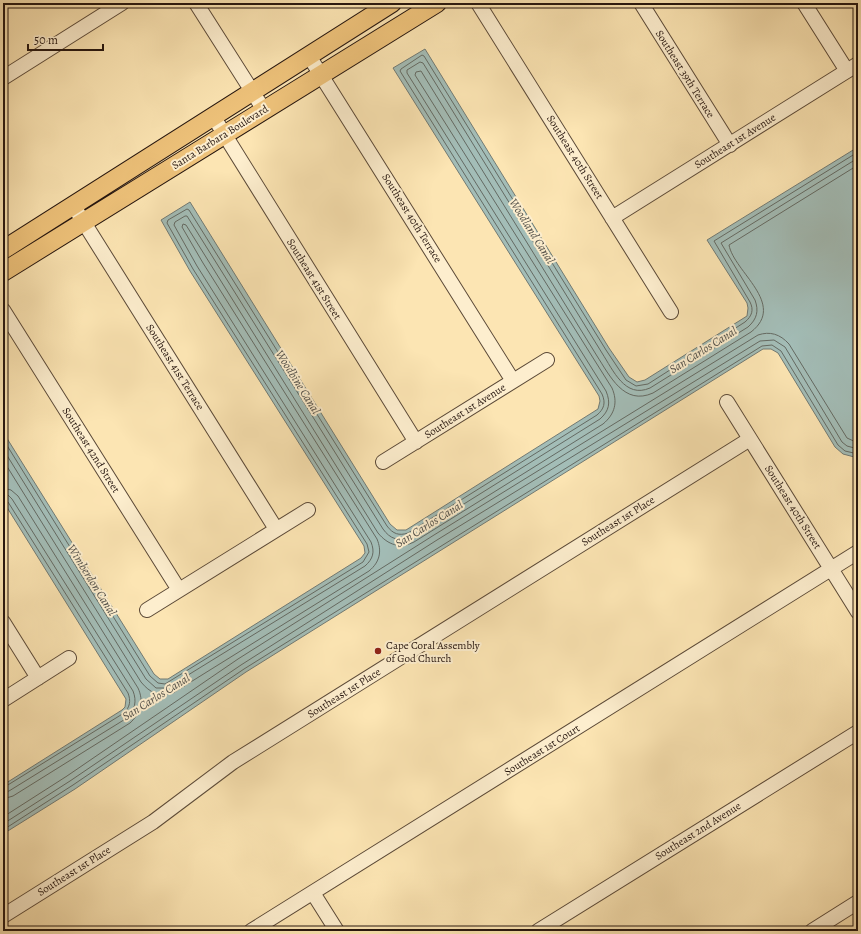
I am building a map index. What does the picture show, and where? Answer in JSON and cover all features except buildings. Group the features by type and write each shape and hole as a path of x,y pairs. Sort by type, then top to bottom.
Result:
{"main road":[{"name":"Santa Barbara Boulevard","path":"3,250 392,3"},
{"name":"Santa Barbara Boulevard","path":"3,272 437,3"}],"street":[{"path":"3,78 122,3"},
{"path":"196,3 264,110"},
{"name":"Southeast 40th Street","path":"478,3 671,312"},
{"name":"Southeast 39th Terrace","path":"641,3 730,145"},
{"path":"804,3 852,68"},
{"name":"Southeast 40th Terrace","path":"309,56 513,381"},
{"name":"Southeast 1st Avenue","path":"612,218 852,68"},
{"name":"Southeast 41st Street","path":"213,116 416,442"},
{"name":"Southeast 41st Terrace","path":"73,205 276,529"},
{"name":"Southeast 42nd Street","path":"3,310 178,590"},
{"name":"Southeast 1st Avenue","path":"383,462 547,360"},
{"name":"Southeast 40th Street","path":"727,402 858,612"},
{"name":"Southeast 1st Place","path":"3,916 152,822 233,762 750,439"},
{"path":"147,610 308,510"},
{"path":"831,570 858,552"},
{"name":"Southeast 1st Court","path":"251,931 831,570"},
{"path":"3,622 38,678"},
{"path":"3,700 69,658"},
{"name":"Southeast 2nd Avenue","path":"538,931 858,732"},
{"path":"313,893 337,931"},
{"path":"812,931 858,902"}],"water":[{"path":"425,49 609,348 629,377 637,382 645,380 747,316 747,303 707,240 858,147 858,458 843,454 835,447 778,353 771,349 763,349 246,672 75,789 3,834 3,785 122,710 125,707 126,699 3,501 3,432 154,674 160,679 168,679 361,558 365,553 364,546 190,271 161,220 190,202 390,524 397,530 406,530 598,409 600,401 599,396 393,68"}],"place":[{"name":"Cape Coral Assembly of God Church","path":"378,651"}],"water label":[{"name":"Woodland Canal","path":"532,231"},
{"name":"San Carlos Canal","path":"703,350"},
{"name":"Woodbine Canal","path":"298,382"},
{"name":"San Carlos Canal","path":"429,524"},
{"name":"Wimberdon Canal","path":"92,580"},
{"name":"San Carlos Canal","path":"156,697"}]}
